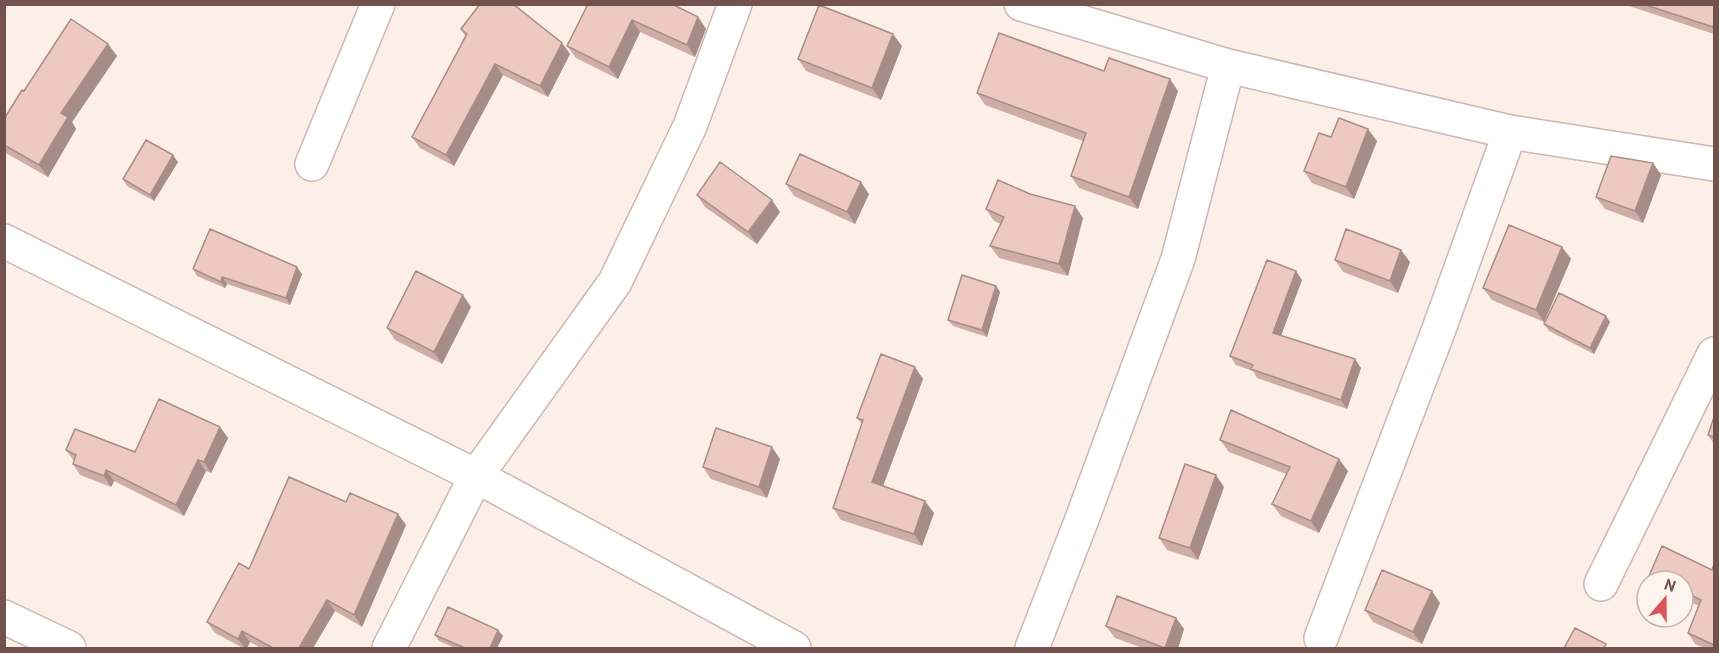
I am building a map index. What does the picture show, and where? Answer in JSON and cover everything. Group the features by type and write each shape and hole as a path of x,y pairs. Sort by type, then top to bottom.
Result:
{"street":[{"path":"312,164 378,4"},
{"path":"389,648 476,476 615,282 690,126 735,4"},
{"path":"1020,4 1228,66 1510,132 1714,164"},
{"path":"1032,648 1178,259 1228,66"},
{"path":"1321,638 1439,329 1510,132"},
{"path":"4,241 476,476 794,648"},
{"path":"1601,585 1714,354"},
{"path":"4,616 69,648"}],"building":[{"path":"480,4 513,4 562,43 540,86 495,64 446,155 412,137 467,34 461,29"},
{"path":"588,4 672,4 698,17 687,45 632,20 609,67 567,46"},
{"path":"1643,4 1714,4 1713,27"},
{"path":"819,5 893,34 872,88 798,59"},
{"path":"71,19 108,44 61,113 68,117 39,165 4,145 4,119"},
{"path":"999,33 1104,71 1109,58 1170,79 1129,197 1071,176 1086,133 977,93"},
{"path":"1339,118 1368,129 1346,187 1304,171 1319,133 1331,137"},
{"path":"146,140 173,155 150,195 123,179"},
{"path":"800,154 861,182 847,212 786,184"},
{"path":"1611,156 1653,163 1635,211 1596,197"},
{"path":"720,162 772,200 748,232 697,195"},
{"path":"998,180 1030,194 1075,206 1059,264 990,246 1004,217 986,209"},
{"path":"1509,225 1562,247 1536,310 1483,288"},
{"path":"210,229 297,267 286,298 222,277 221,282 193,269"},
{"path":"1346,229 1401,250 1390,281 1335,260"},
{"path":"1267,260 1296,271 1273,333 1355,359 1341,400 1251,369 1253,365 1230,356"},
{"path":"416,271 463,295 434,352 387,328"},
{"path":"962,275 996,286 982,330 948,320"},
{"path":"1559,293 1606,316 1590,348 1544,324"},
{"path":"881,354 915,367 872,482 925,501 914,534 833,508 863,420 857,418"},
{"path":"159,399 220,427 204,462 198,460 176,505 106,470 104,476 73,464 76,455 66,450 75,429 135,452"},
{"path":"1231,410 1339,459 1311,521 1272,504 1290,467 1220,440"},
{"path":"1714,417 1714,437 1708,435"},
{"path":"716,428 772,447 759,487 703,467"},
{"path":"1185,464 1216,475 1190,548 1159,538"},
{"path":"289,477 346,502 350,493 398,514 354,615 327,600 299,648 273,648 242,631 238,639 207,622 239,563 249,569"},
{"path":"1662,546 1712,570 1714,564 1714,645 1688,633 1690,629 1695,629 1695,615 1701,600 1695,597 1695,569 1652,569"},
{"path":"1382,570 1432,591 1413,632 1365,610"},
{"path":"1117,596 1176,618 1165,648 1106,626"},
{"path":"448,607 498,630 490,648 465,648 435,635"},
{"path":"1575,628 1606,644 1604,648 1564,648"}]}
